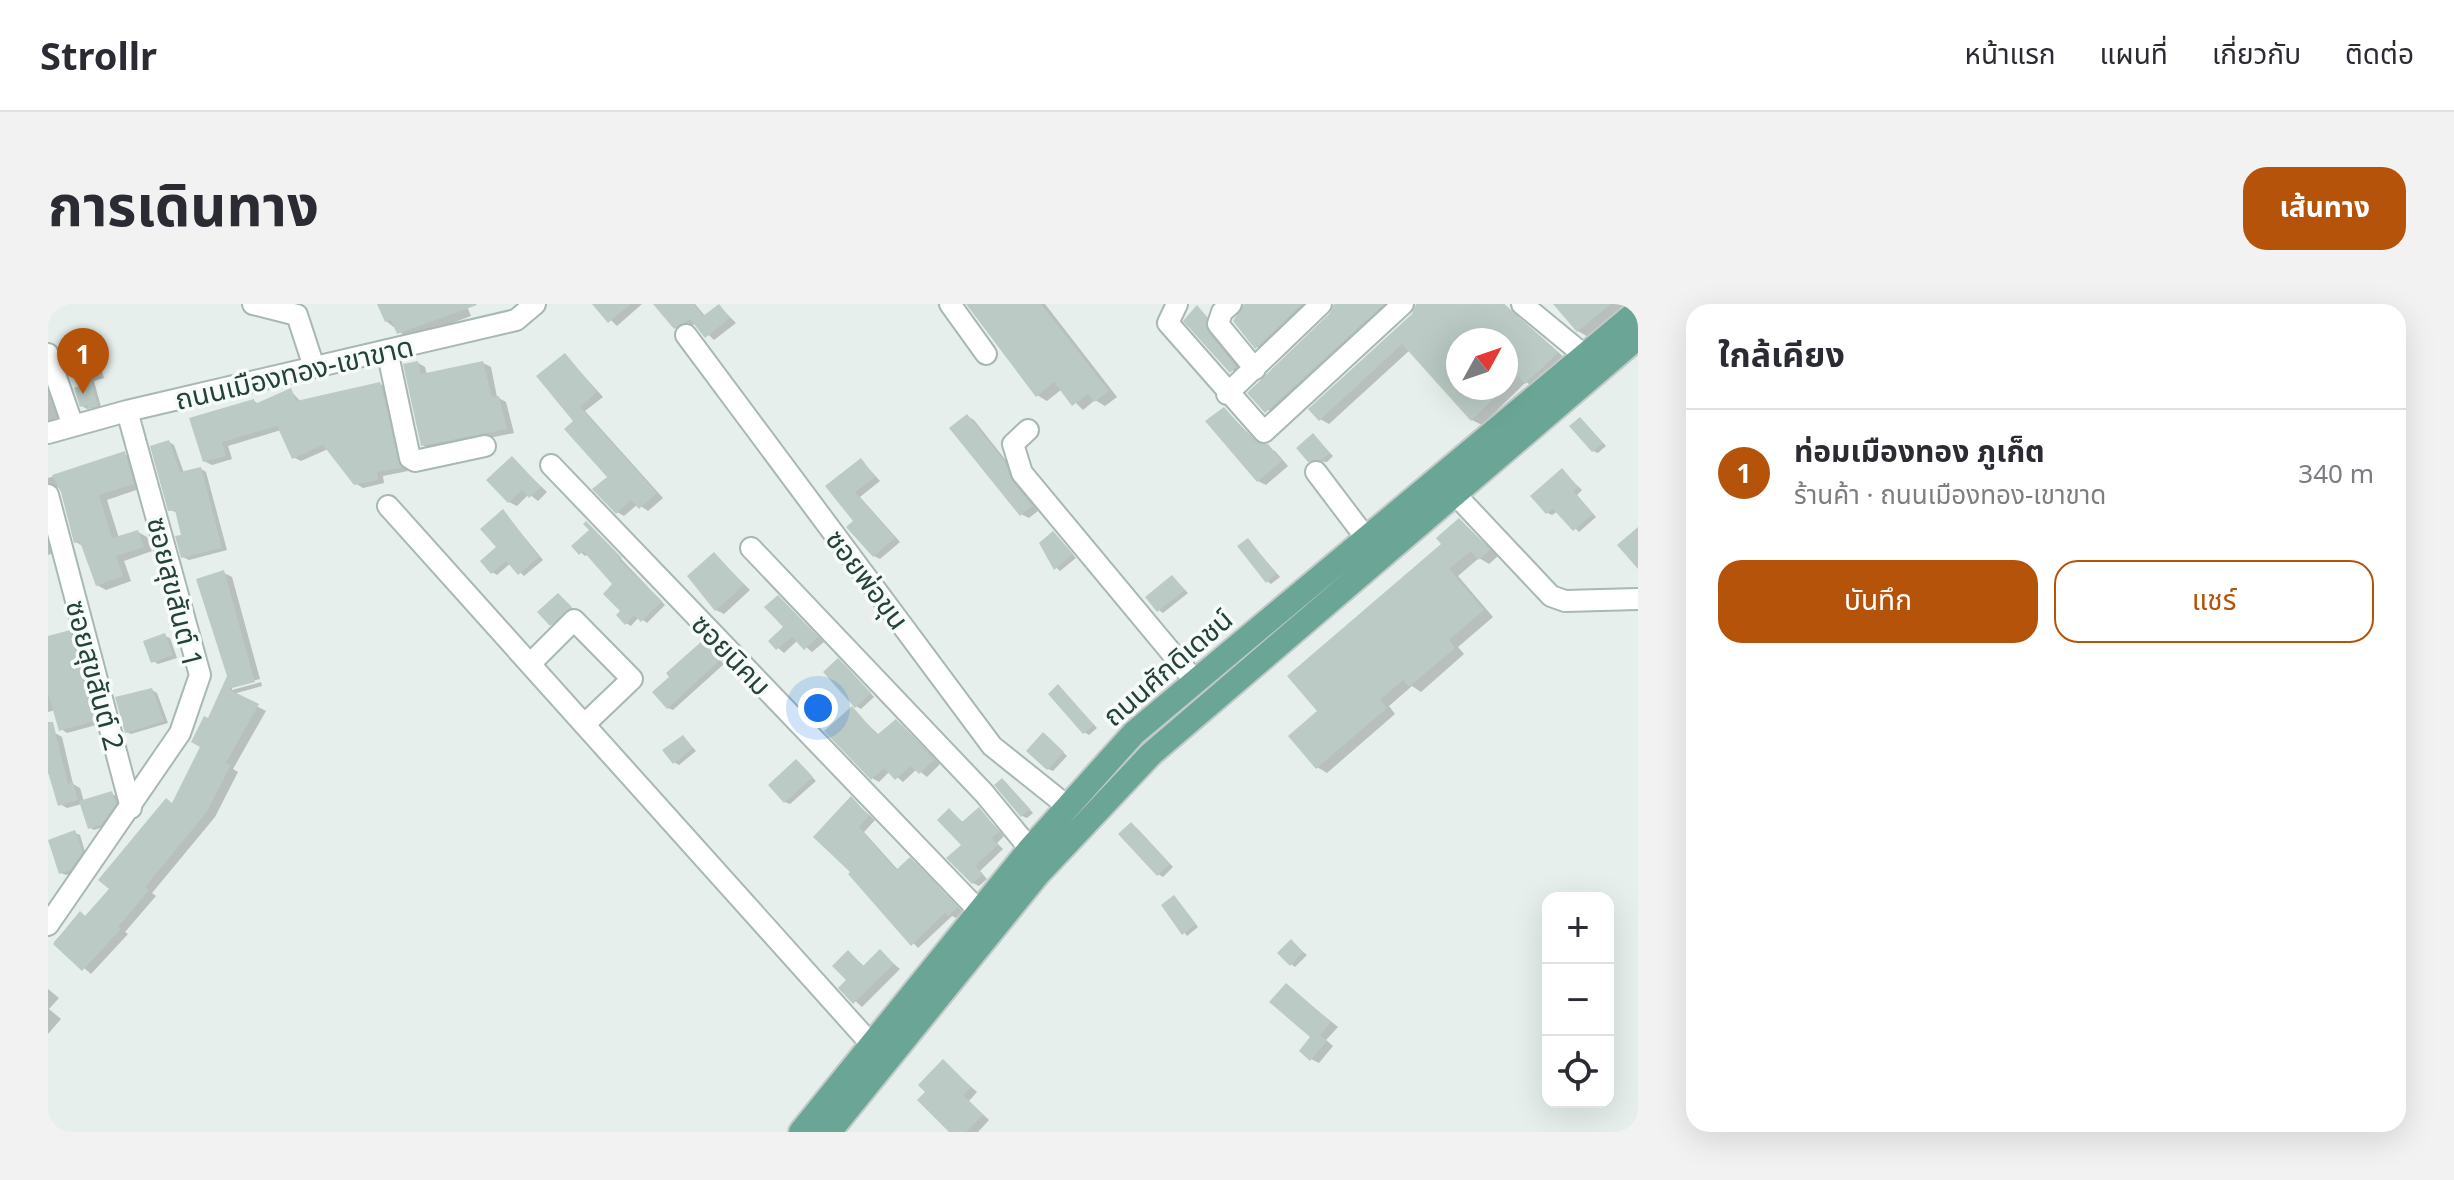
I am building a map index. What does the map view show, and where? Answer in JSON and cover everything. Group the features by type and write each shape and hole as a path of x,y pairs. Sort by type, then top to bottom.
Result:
{"main road":[{"name":"ถนนศักดิเดชน์","path":"833,1130 1038,874 1151,754 1453,492 1590,363 1638,311"},
{"name":"ถนนศักดิเดชน์","path":"801,1132 1030,849 1134,733 1366,538 1590,363 1638,337"}],"street":[{"path":"253,304 297,315 314,367"},
{"name":"ถนนเมืองทอง-เขาขาด","path":"48,433 127,411 387,350 535,304"},
{"path":"950,304 986,354"},
{"path":"1177,304 1168,323 1227,394 1264,432 1403,304"},
{"path":"1231,304 1222,312 1218,324 1255,369"},
{"path":"1227,394 1321,304"},
{"path":"1522,304 1590,363"},
{"name":"ซอยพ่อขุน","path":"686,335 992,746 1067,806"},
{"path":"387,350 410,458 415,461 485,446"},
{"path":"48,354 73,426"},
{"name":"ซอยสุขสันต์ 1","path":"50,915 131,808 180,733 200,675 127,411"},
{"path":"1028,430 1013,444 1022,473 1195,681"},
{"name":"ซอยนิคม","path":"551,465 980,912"},
{"path":"1316,472 1366,538"},
{"path":"1453,492 1551,596 1565,601 1638,599"},
{"name":"ซอยสุขสันต์ 2","path":"48,495 131,808"},
{"path":"388,506 532,662 871,1044"},
{"path":"751,548 984,793 1030,849"},
{"path":"532,662 574,620 632,679 586,723"}],"building":[{"path":"377,304 477,305 397,334 391,320 385,322"},
{"path":"592,304 631,304 608,323"},
{"path":"653,304 693,304 703,316 719,304 730,318 705,338 690,319 674,329"},
{"path":"966,304 1041,304 1109,391 1094,402 1088,394 1072,406 1054,382 1036,397"},
{"path":"1244,304 1302,304 1255,349 1233,321"},
{"path":"1334,304 1384,304 1265,413 1247,393 1330,313"},
{"path":"1416,304 1504,304 1558,353 1525,384 1518,376 1518,328 1446,328 1446,393 1402,344 1319,421 1308,409 1412,314"},
{"path":"1553,304 1611,304 1577,332"},
{"path":"1197,305 1207,317 1208,332 1236,367 1230,373 1183,321"},
{"path":"90,346 101,375 90,379 98,406 88,408 87,405 80,407 74,388 80,386 68,355"},
{"path":"565,353 597,392 580,407 657,493 639,509 631,500 616,514 592,489 607,477 564,429 573,421 536,376"},
{"path":"418,361 421,374 483,361 492,397 499,396 507,429 421,446 403,364"},
{"path":"380,382 401,468 377,472 378,480 354,485 323,445 292,459 277,426 222,442 226,456 203,462 189,418 254,399 255,404 291,388 296,401"},
{"path":"1452,400 1492,400 1471,421"},
{"path":"1224,407 1254,441 1268,444 1282,461 1257,482 1205,421"},
{"path":"967,414 1005,462 1012,481 1032,506 1020,516 949,428"},
{"path":"1580,417 1603,443 1592,452 1569,426"},
{"path":"1313,433 1330,453 1321,460 1308,462 1296,448"},
{"path":"169,440 180,472 201,467 222,548 181,558 175,536 181,535 175,510 168,511 150,446"},
{"path":"125,451 134,484 99,495 112,538 138,530 144,547 116,556 123,576 96,586 80,542 74,543 61,492 52,475"},
{"path":"512,456 541,487 529,498 522,490 508,503 486,480"},
{"path":"861,458 875,477 855,492 895,538 873,557 846,527 853,521 825,486"},
{"path":"1562,468 1578,487 1573,491 1593,514 1573,531 1553,509 1546,514 1530,496"},
{"path":"503,509 539,557 518,575 506,561 491,574 480,561 496,547 480,529"},
{"path":"1459,518 1490,550 1478,560 1471,551 1449,569 1484,610 1449,640 1455,648 1409,687 1403,680 1380,700 1387,708 1316,769 1288,736 1317,711 1287,676 1441,544 1436,538"},
{"path":"586,521 622,558 619,560 662,601 641,622 634,615 625,625 616,615 620,611 603,594 612,584 583,551 579,555 571,546 589,530 583,524"},
{"path":"1638,527 1638,569 1617,545"},
{"path":"1053,531 1073,554 1054,570 1039,543"},
{"path":"1248,538 1276,574 1266,583 1237,546"},
{"path":"714,552 744,585 715,611 687,576"},
{"path":"224,570 255,682 228,689 259,704 226,763 231,765 206,813 145,887 149,890 118,927 121,929 82,971 53,944 80,911 85,916 109,889 98,880 166,798 172,803 200,747 191,742 204,716 208,718 227,676 196,579"},
{"path":"1172,575 1185,590 1157,612 1145,597"},
{"path":"558,593 572,607 550,626 537,612"},
{"path":"778,595 818,637 804,650 792,637 776,650 768,641 783,627 764,607"},
{"path":"70,630 94,721 59,731 48,693 48,636"},
{"path":"165,633 173,655 151,663 143,641"},
{"path":"702,641 720,660 667,709 652,692 669,677 666,673"},
{"path":"838,658 871,693 855,708 823,672"},
{"path":"1058,684 1094,725 1083,734 1048,694"},
{"path":"152,688 164,721 125,733 115,697"},
{"path":"852,706 877,735 896,719 934,760 919,774 911,766 895,780 884,768 871,780 824,731"},
{"path":"48,722 53,722 68,784 73,782 78,800 58,806 48,772"},
{"path":"1043,732 1064,752 1047,770 1026,751"},
{"path":"683,735 693,748 673,764 662,750"},
{"path":"796,759 813,777 784,803 768,785"},
{"path":"1002,778 1030,809 1021,817 994,785"},
{"path":"112,791 116,804 101,825 88,829 79,801"},
{"path":"851,796 869,816 859,827 896,870 910,857 958,907 948,916 945,913 911,946 848,874 850,872 813,837"},
{"path":"979,807 999,832 992,838 998,845 975,866 983,874 972,884 946,858 961,845 937,820 949,808 962,822"},
{"path":"1131,822 1170,864 1157,876 1118,834"},
{"path":"75,830 83,852 70,870 59,874 48,840"},
{"path":"1174,895 1196,924 1182,935 1161,905"},
{"path":"1291,939 1303,952 1290,966 1277,953"},
{"path":"880,949 894,964 853,1004 838,988 846,980 832,966 848,950 863,966"},
{"path":"1286,983 1331,1022 1320,1035 1327,1041 1310,1061 1299,1051 1310,1037 1269,1002"},
{"path":"943,1059 971,1087 963,1095 983,1115 966,1132 949,1132 917,1100 925,1092 918,1085"}],"place":[{"name":"ท่อมเมืองทอง ภูเก็ต","path":"83,394"}]}
